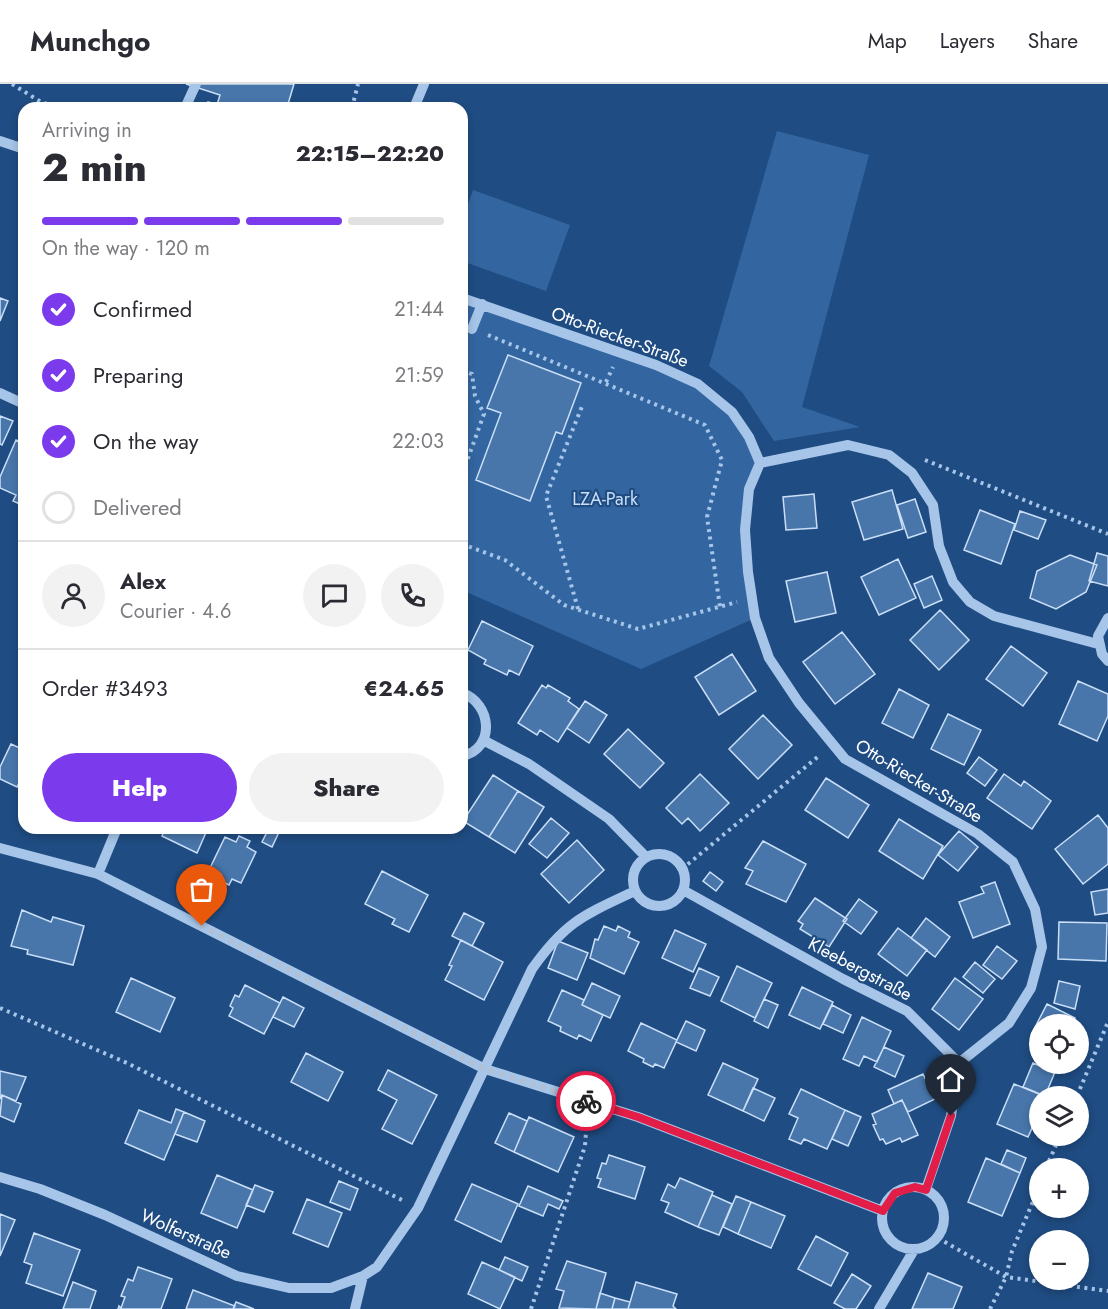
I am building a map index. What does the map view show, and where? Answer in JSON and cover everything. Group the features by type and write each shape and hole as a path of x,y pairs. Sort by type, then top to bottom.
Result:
{"street":[{"path":"188,102 196,84"},
{"path":"416,102 424,84"},
{"path":"0,141 18,147"},
{"name":"Otto-Riecker-Straße","path":"468,300 656,365 698,384 732,412 749,436 760,464 749,489 745,530 752,598 769,658 799,703 832,745 848,761 978,834 1013,862 1035,909 1042,947 1030,988 1009,1023 959,1063"},
{"path":"472,329 482,304"},
{"path":"0,393 18,401"},
{"path":"760,464 848,445 889,455 912,473 933,505 939,546 953,582 970,602 994,616 1098,644"},
{"path":"1108,618 1100,628 1098,644 1108,661"},
{"path":"468,696 477,701 486,719 483,740 476,749 468,753"},
{"path":"483,740 529,764 609,819 646,857"},
{"path":"98,874 115,834"},
{"path":"0,848 98,874 485,1069 638,1117 883,1211"},
{"path":"663,854 677,862 682,869 683,890 672,903 655,906 640,898 635,891 635,868 646,857 663,854"},
{"name":"Kleebergstraße","path":"683,890 843,979 907,1011 959,1063"},
{"path":"485,1069 532,969 557,936 578,918 635,891"},
{"path":"926,1190 951,1116 959,1063"},
{"name":"Wolferstraße","path":"0,1177 40,1189 105,1215 237,1275 289,1288 331,1288 363,1276 377,1267 418,1208 485,1069"},
{"path":"915,1187 926,1190 940,1202 945,1220 938,1238 931,1244 914,1250 904,1249 888,1238 884,1230 883,1211 895,1193 915,1187"},
{"path":"879,1309 914,1250"},
{"path":"355,1309 363,1276"}],"path":[{"path":"12,84 41,102"},
{"path":"354,102 358,84"},
{"path":"472,329 705,425 722,460 707,517 720,607"},
{"path":"468,373 472,374 475,396 484,414 468,458"},
{"path":"578,609 546,496 583,404"},
{"path":"921,459 1108,534"},
{"path":"468,546 505,560 564,605 638,629 752,598"},
{"path":"682,869 832,745"},
{"path":"0,1008 127,1063 418,1208"},
{"path":"1081,1086 1108,1023"},
{"path":"531,1309 585,1146 589,1102"},
{"path":"990,1309 1006,1277 1012,1251 1029,1211"},
{"path":"938,1238 1006,1277 1108,1291"}],"green space":[{"path":"777,131 869,155 802,407 860,427 774,441 742,392 709,366"},
{"path":"473,190 570,225 546,291 468,263 468,204"},
{"name":"LZA-Park","path":"468,300 636,358 705,390 741,425 760,463 745,530 755,618 641,669 468,593"}],"building":[{"path":"186,84 294,84 289,102 218,102 220,95"},
{"path":"0,298 8,301 0,321"},
{"path":"508,355 581,383 562,434 556,432 530,501 476,480 501,413 487,408"},
{"path":"0,416 13,421 2,445 0,444"},
{"path":"16,440 18,441 18,503 13,501 16,495 0,488 0,477"},
{"path":"892,490 903,529 864,540 852,502"},
{"path":"814,494 817,528 786,530 783,497"},
{"path":"915,499 926,532 908,538 897,505"},
{"path":"980,510 1015,524 1001,564 964,550"},
{"path":"1020,511 1046,520 1038,539 1014,530"},
{"path":"1097,553 1108,556 1108,586 1089,581"},
{"path":"1070,555 1097,565 1086,592 1056,609 1030,598 1037,571"},
{"path":"898,559 916,598 879,615 861,577"},
{"path":"827,572 836,613 795,622 786,581"},
{"path":"932,576 942,600 924,608 914,584"},
{"path":"940,610 969,640 939,670 910,640"},
{"path":"482,621 533,646 519,675 509,670 507,675 484,664 486,660 468,650"},
{"path":"842,632 875,674 835,704 803,662"},
{"path":"1011,646 1047,673 1023,706 986,679"},
{"path":"732,654 756,691 719,715 695,677"},
{"path":"1078,681 1108,694 1108,716 1097,741 1059,724"},
{"path":"542,685 546,688 548,685 570,698 568,701 579,709 558,742 540,730 537,735 518,723"},
{"path":"899,689 929,705 913,738 882,723"},
{"path":"585,701 607,715 589,743 567,728"},
{"path":"948,714 981,730 964,765 931,749"},
{"path":"763,715 792,745 758,779 729,749"},
{"path":"628,729 664,763 640,788 604,754"},
{"path":"11,744 18,747 17,787 0,779 0,767"},
{"path":"979,757 997,770 985,786 967,773"},
{"path":"700,774 729,803 700,831 688,818 682,824 666,808"},
{"path":"1004,774 1021,786 1024,781 1051,801 1032,829 987,798"},
{"path":"493,775 518,791 489,837 468,824 468,813"},
{"path":"826,778 869,805 848,838 805,810"},
{"path":"518,791 544,807 515,853 489,837"},
{"path":"1098,815 1108,828 1108,864 1083,884 1055,849"},
{"path":"551,818 569,833 547,858 529,844"},
{"path":"899,819 943,846 923,879 879,851"},
{"path":"959,831 978,847 958,871 938,855"},
{"path":"163,834 205,834 197,853 162,836"},
{"path":"266,834 278,834 272,847 262,842"},
{"path":"239,836 250,841 247,847 256,852 241,883 232,879 229,885 219,880 221,874 210,868 225,837 236,842"},
{"path":"577,840 604,870 569,903 541,874"},
{"path":"763,841 806,864 786,902 746,884 753,871 745,868"},
{"path":"382,871 428,895 409,932 392,924 395,919 365,904"},
{"path":"710,872 723,882 716,891 703,881"},
{"path":"995,882 1010,924 973,938 959,902 984,893 981,887"},
{"path":"1108,889 1108,913 1095,915 1091,892"},
{"path":"815,898 847,919 829,947 800,929 803,924 798,921"},
{"path":"859,899 877,912 861,934 843,921"},
{"path":"22,910 51,922 53,917 84,926 73,965 27,954 28,950 11,946"},
{"path":"464,913 484,923 472,946 452,936"},
{"path":"926,918 950,937 935,957 911,938"},
{"path":"1059,922 1107,923 1106,961 1058,959"},
{"path":"604,926 616,931 618,926 630,932 628,937 639,942 624,974 590,958 595,939 598,940"},
{"path":"898,928 927,950 907,976 878,954"},
{"path":"675,930 706,944 693,972 662,958"},
{"path":"461,940 503,962 484,1000 445,980 452,966 449,965"},
{"path":"558,941 588,953 577,980 548,968"},
{"path":"997,946 1017,961 1002,979 983,965"},
{"path":"975,962 995,979 983,993 963,977"},
{"path":"737,966 772,983 755,1018 721,1001"},
{"path":"699,968 719,977 710,996 690,988"},
{"path":"131,978 175,998 160,1032 116,1012"},
{"path":"955,978 983,999 959,1030 932,1009"},
{"path":"1059,981 1080,986 1075,1009 1054,1003"},
{"path":"592,983 620,996 610,1018 582,1005"},
{"path":"245,985 280,1003 264,1034 229,1016 235,995 239,997"},
{"path":"802,987 833,1002 820,1029 789,1015"},
{"path":"562,990 584,1000 582,1005 603,1015 591,1041 579,1035 577,1039 560,1031 561,1027 548,1021"},
{"path":"283,997 304,1008 294,1027 273,1017"},
{"path":"764,999 778,1005 768,1028 754,1021"},
{"path":"1047,1004 1067,1014 1042,1014"},
{"path":"832,1005 851,1015 843,1033 823,1024"},
{"path":"862,1017 891,1031 877,1062 864,1056 859,1066 843,1059"},
{"path":"686,1021 705,1030 696,1051 676,1042"},
{"path":"641,1023 677,1040 664,1068 655,1064 653,1067 643,1062 644,1059 628,1051"},
{"path":"884,1047 904,1056 895,1077 874,1067"},
{"path":"306,1053 343,1072 328,1101 291,1082"},
{"path":"723,1063 758,1079 743,1111 708,1095"},
{"path":"388,1070 437,1095 412,1144 382,1129 397,1100 378,1090"},
{"path":"0,1071 26,1077 16,1101 2,1095 0,1099"},
{"path":"1029,1073 1054,1074 1049,1086 1029,1086 1029,1089 1023,1087"},
{"path":"923,1074 935,1099 908,1112 902,1100 894,1104 888,1090"},
{"path":"1014,1084 1029,1090 1028,1137 997,1124"},
{"path":"753,1088 775,1098 764,1121 743,1111"},
{"path":"801,1089 845,1110 827,1149 804,1139 801,1144 789,1139 798,1118 789,1114"},
{"path":"2,1095 21,1104 14,1122 0,1116"},
{"path":"902,1100 918,1135 902,1142 900,1138 886,1144 883,1139 880,1140 873,1125 876,1124 872,1114"},
{"path":"176,1109 184,1112 164,1160 125,1143 139,1110 171,1123"},
{"path":"845,1110 861,1117 848,1146 832,1139"},
{"path":"184,1112 205,1121 197,1142 175,1134"},
{"path":"509,1113 527,1121 514,1152 495,1143"},
{"path":"529,1117 574,1137 558,1172 514,1152"},
{"path":"1007,1150 1026,1158 1020,1173 1001,1164"},
{"path":"609,1155 645,1167 635,1199 598,1187 601,1179 597,1178 602,1163 606,1164"},
{"path":"986,1158 1020,1173 1002,1216 968,1202"},
{"path":"217,1175 253,1190 237,1228 201,1213"},
{"path":"680,1178 713,1192 698,1227 665,1212 669,1203 661,1200 668,1184 675,1188"},
{"path":"339,1181 358,1189 350,1210 330,1202"},
{"path":"472,1184 518,1204 501,1242 455,1220"},
{"path":"255,1185 273,1192 264,1212 246,1205"},
{"path":"528,1186 563,1201 559,1209 548,1204 543,1216 519,1206"},
{"path":"712,1195 732,1204 719,1235 698,1227"},
{"path":"736,1196 751,1202 738,1234 723,1227"},
{"path":"307,1199 342,1213 328,1247 293,1233"},
{"path":"751,1202 785,1216 771,1248 738,1234"},
{"path":"0,1214 15,1220 0,1256"},
{"path":"34,1233 80,1250 63,1296 26,1283 32,1265 24,1262"},
{"path":"816,1236 848,1253 831,1286 798,1269"},
{"path":"505,1257 528,1267 522,1281 499,1270"},
{"path":"567,1261 606,1273 596,1309 559,1308 564,1291 556,1289"},
{"path":"482,1262 515,1277 500,1309 468,1294"},
{"path":"138,1267 172,1279 161,1309 118,1309 119,1306 121,1308 125,1297 121,1296 128,1279 133,1281"},
{"path":"928,1273 962,1287 953,1309 912,1309"},
{"path":"852,1274 871,1286 856,1309 845,1309 834,1303"},
{"path":"73,1282 96,1291 90,1309 63,1309"},
{"path":"636,1282 677,1294 673,1306 676,1309 628,1309"},
{"path":"193,1290 235,1306 233,1309 186,1309"},
{"path":"600,1293 615,1298 612,1309 596,1309"},
{"path":"615,1298 630,1302 628,1309 612,1309"},
{"path":"236,1302 254,1309 233,1309"}],"way so far":[{"path":"202,926 485,1069 586,1101"}],"route":[{"path":"586,1101 638,1117 857,1199 883,1211 887,1200 904,1188 915,1187 926,1190 951,1116"}]}
